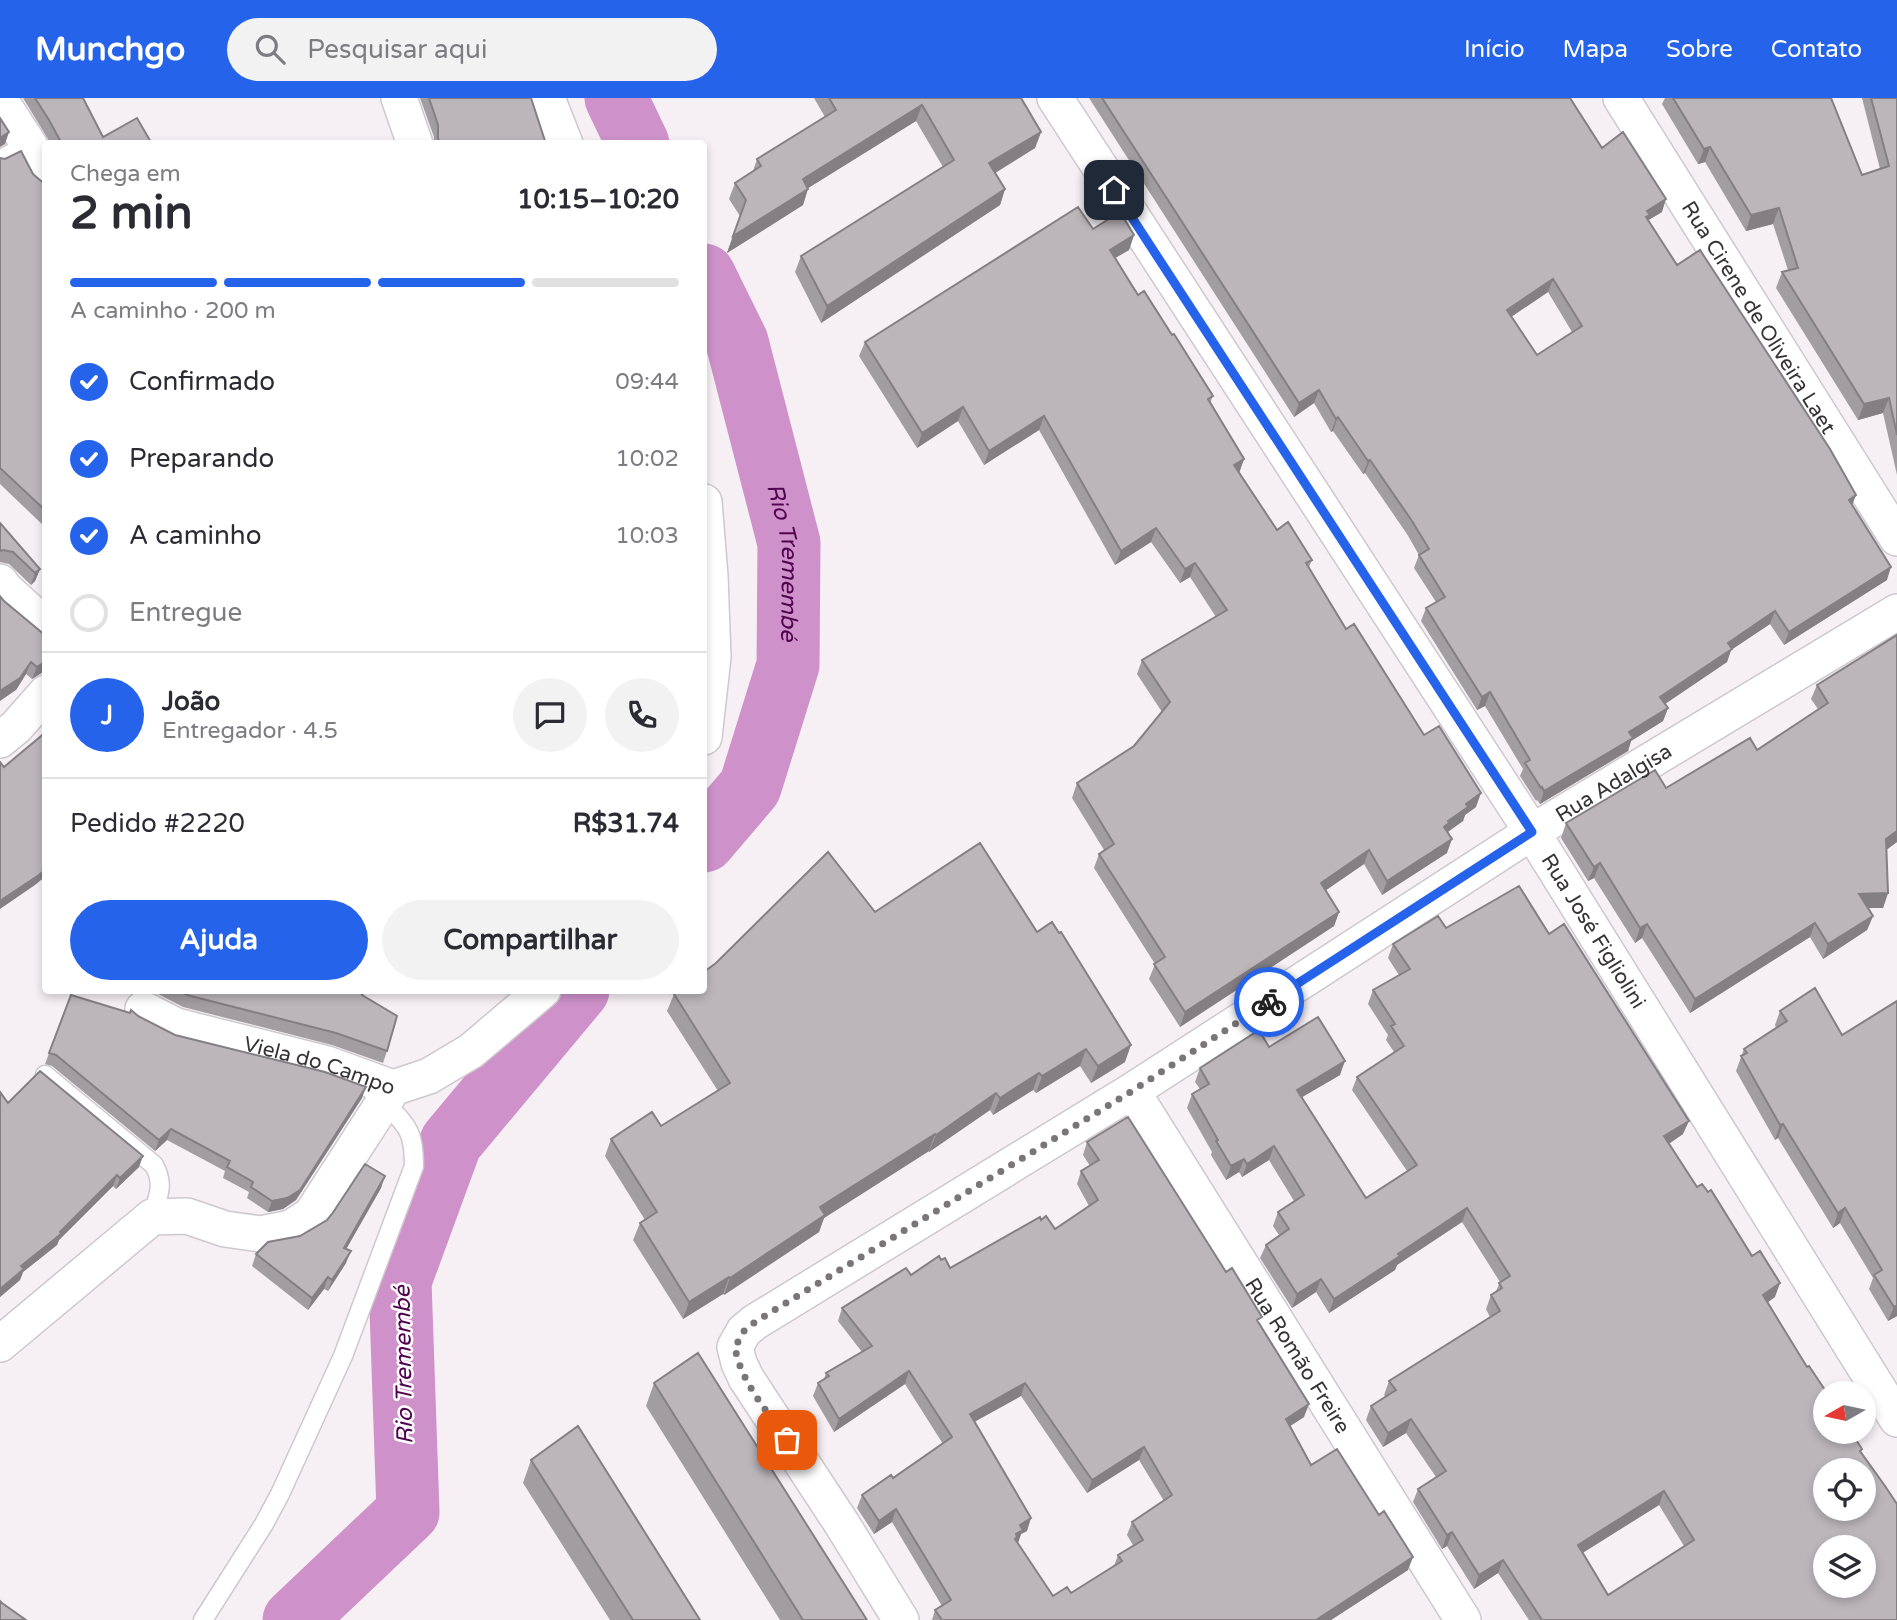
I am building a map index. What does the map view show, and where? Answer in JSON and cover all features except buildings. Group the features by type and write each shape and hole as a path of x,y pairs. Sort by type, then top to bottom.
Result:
{"street":[{"path":"399,98 414,140"},
{"path":"547,98 563,140"},
{"name":"Rua José Figliolini","path":"1055,98 1532,832 1897,1419"},
{"name":"Rua Cirene de Oliveira Laet","path":"1621,98 1897,538"},
{"path":"0,100 14,151 42,173"},
{"path":"707,539 713,657 707,710"},
{"path":"0,582 42,622"},
{"name":"Rua Adalgisa","path":"901,1620 746,1378 738,1363 735,1347 744,1331 1132,1091 1532,832 1897,612"},
{"path":"0,740 16,727 42,698"},
{"path":"388,1095 429,1076 471,1051 538,994"},
{"name":"Viela do Campo","path":"144,1009 176,1027 327,1064 388,1095 311,1215 291,1228 261,1234 225,1229 187,1216 152,1217"},
{"name":"Rua Romão Freire","path":"1132,1091 1463,1620"},
{"path":"0,1344 152,1217"}],"lane":[{"path":"45,1075 155,1165 160,1176 160,1188 152,1217"},
{"path":"203,1620 264,1524 286,1482 343,1356 414,1166 411,1134 388,1095"}],"waterway":[{"name":"Rio Tremembé","path":"616,98 636,140"},
{"name":"Rio Tremembé","path":"707,281 737,342 789,543 788,665 750,787 707,837"},
{"name":"Rio Tremembé","path":"294,1620 408,1512 400,1281 451,1142 575,994"}],"way so far":[{"path":"787,1440 738,1363 735,1347 744,1331 1132,1091 1269,1002"}],"route":[{"path":"1114,190 1532,832 1269,1002"}]}
